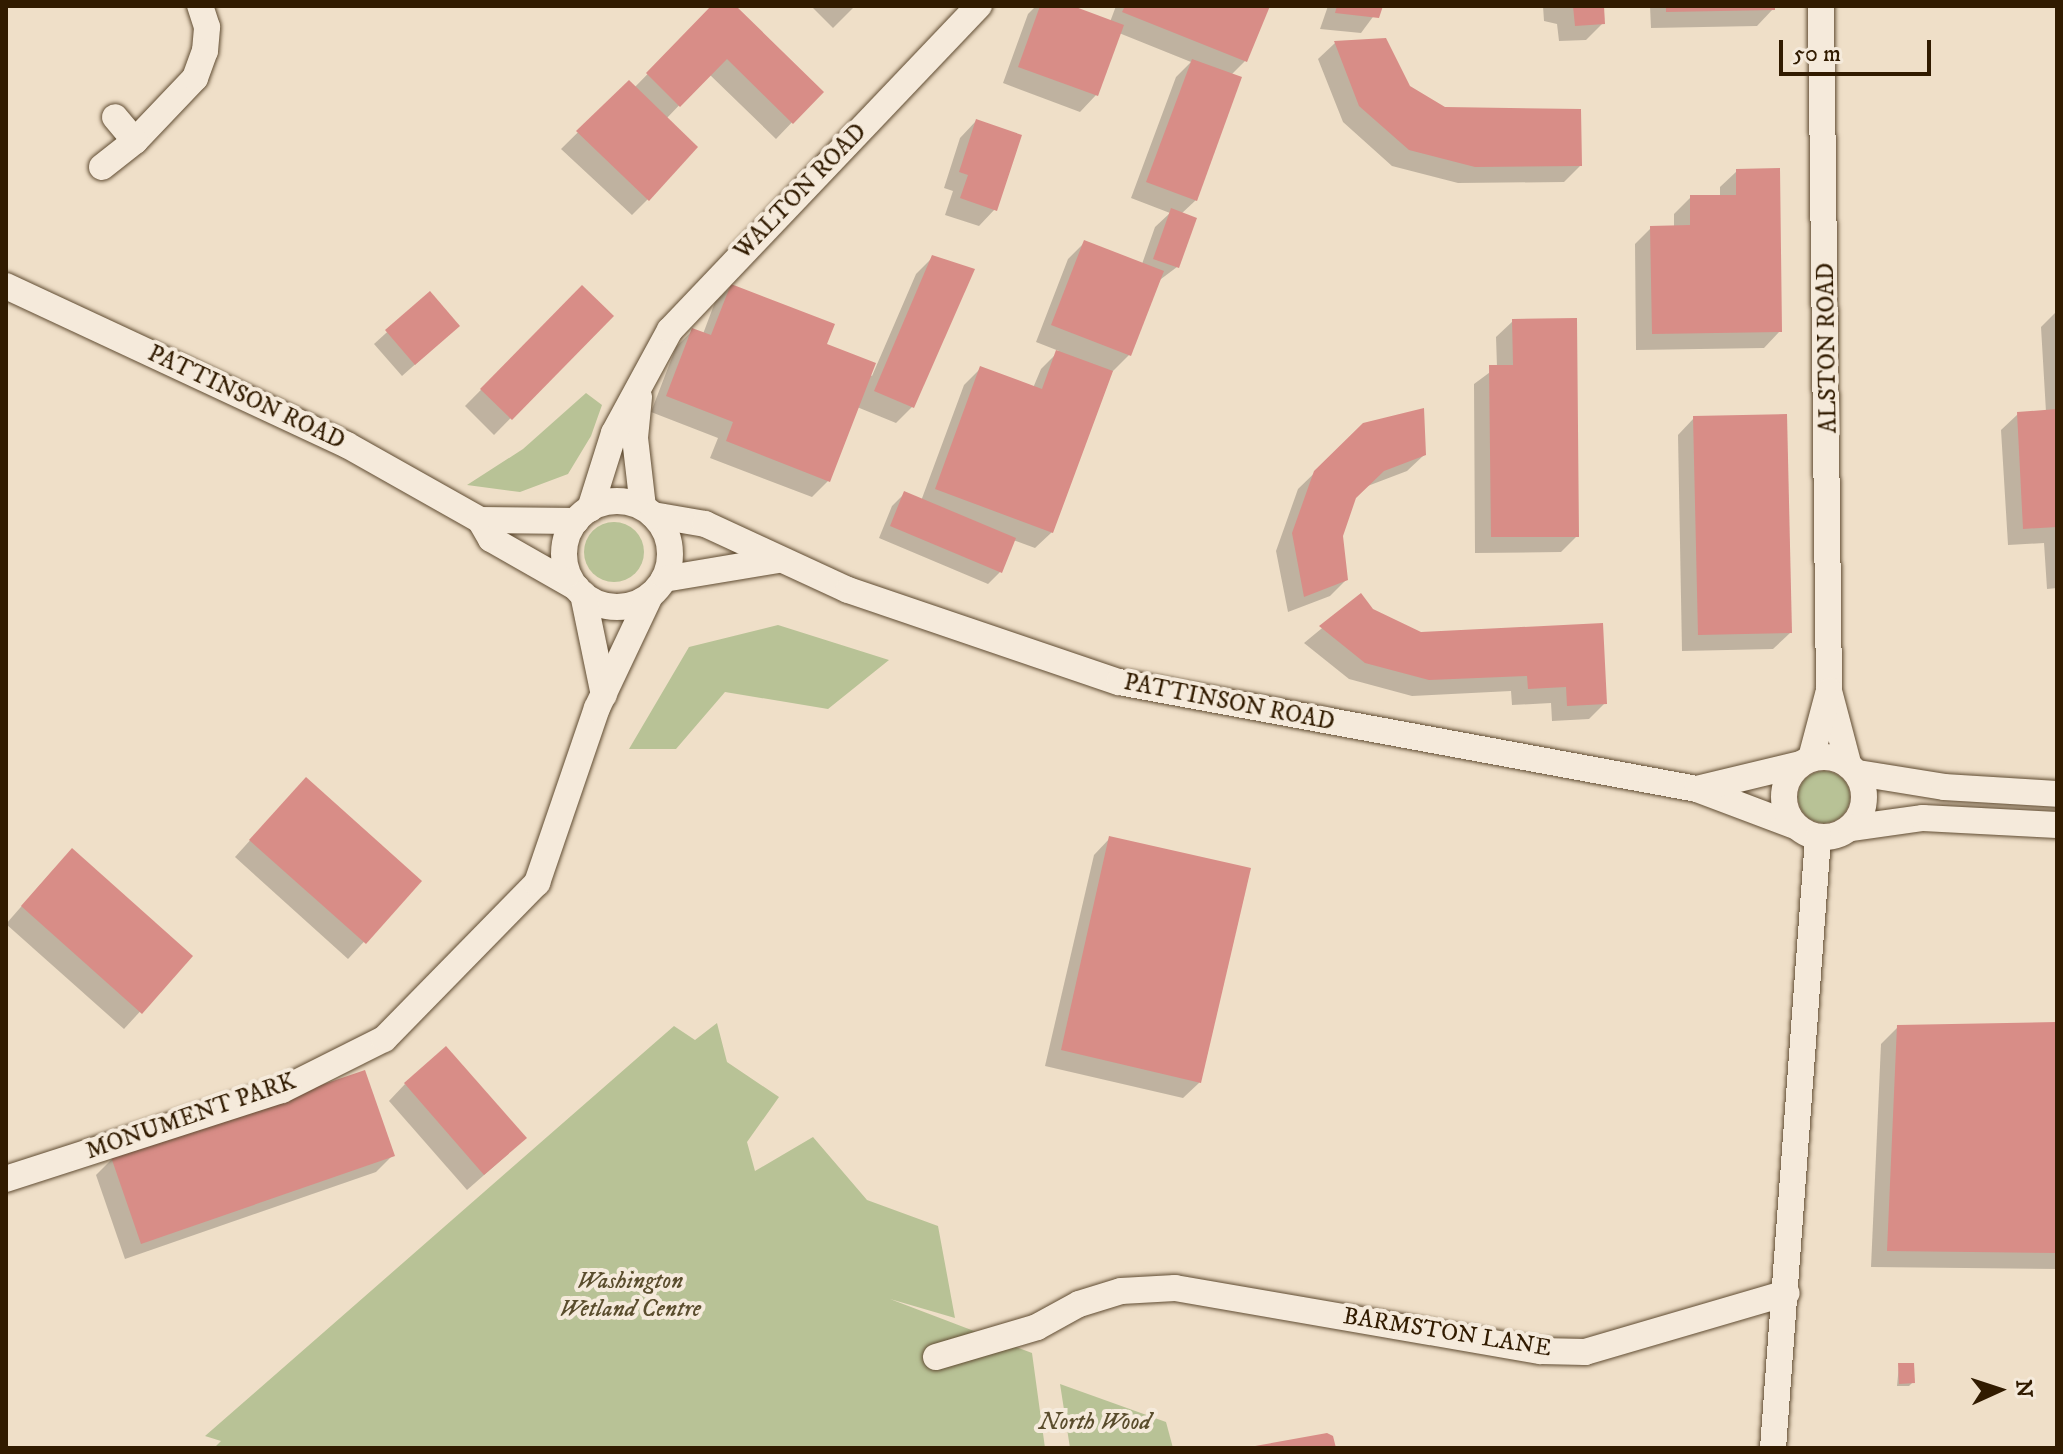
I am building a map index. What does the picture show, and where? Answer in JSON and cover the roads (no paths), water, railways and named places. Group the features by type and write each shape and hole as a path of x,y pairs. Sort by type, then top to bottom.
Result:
{"street":[{"path":"102,167 135,141 195,78 206,39 200,6"},
{"name":"WALTON ROAD","path":"583,515 614,433 670,330 979,6"},
{"name":"ALSTON ROAD","path":"1821,6 1829,691 1853,768"},
{"path":"115,117 135,141"},
{"name":"PATTINSON ROAD","path":"6,286 347,445 480,520 491,539 580,591"},
{"name":"WALTON ROAD","path":"639,389 635,438 648,511"},
{"path":"604,695 580,591 564,555 583,515 616,501 648,511 670,545 657,588"},
{"name":"PATTINSON ROAD","path":"648,511 705,524 754,543 778,560 958,631 1119,682 1697,789 1807,832"},
{"name":"PATTINSON ROAD","path":"480,520 583,515"},
{"path":"580,591 616,607 657,588 778,560"},
{"name":"MONUMENT PARK","path":"6,1179 282,1090 384,1039 537,883 604,695 657,588"},
{"name":"ALSTON ROAD","path":"1805,761 1829,691"},
{"path":"1773,1448 1787,1293 1807,832 1784,794 1805,761 1944,787 2057,794"},
{"name":"PATTINSON ROAD","path":"1697,789 1805,761"},
{"path":"1851,828 1865,799 1853,768"},
{"path":"1807,832 1923,818 2057,825"},
{"name":"BARMSTON LANE","path":"936,1357 1037,1327 1079,1304 1121,1291 1175,1288 1541,1351 1585,1352 1787,1293"}],"park label":[{"name":"Washington Wetland Centre","path":"630,1296"},
{"name":"North Wood","path":"1095,1423"}]}
